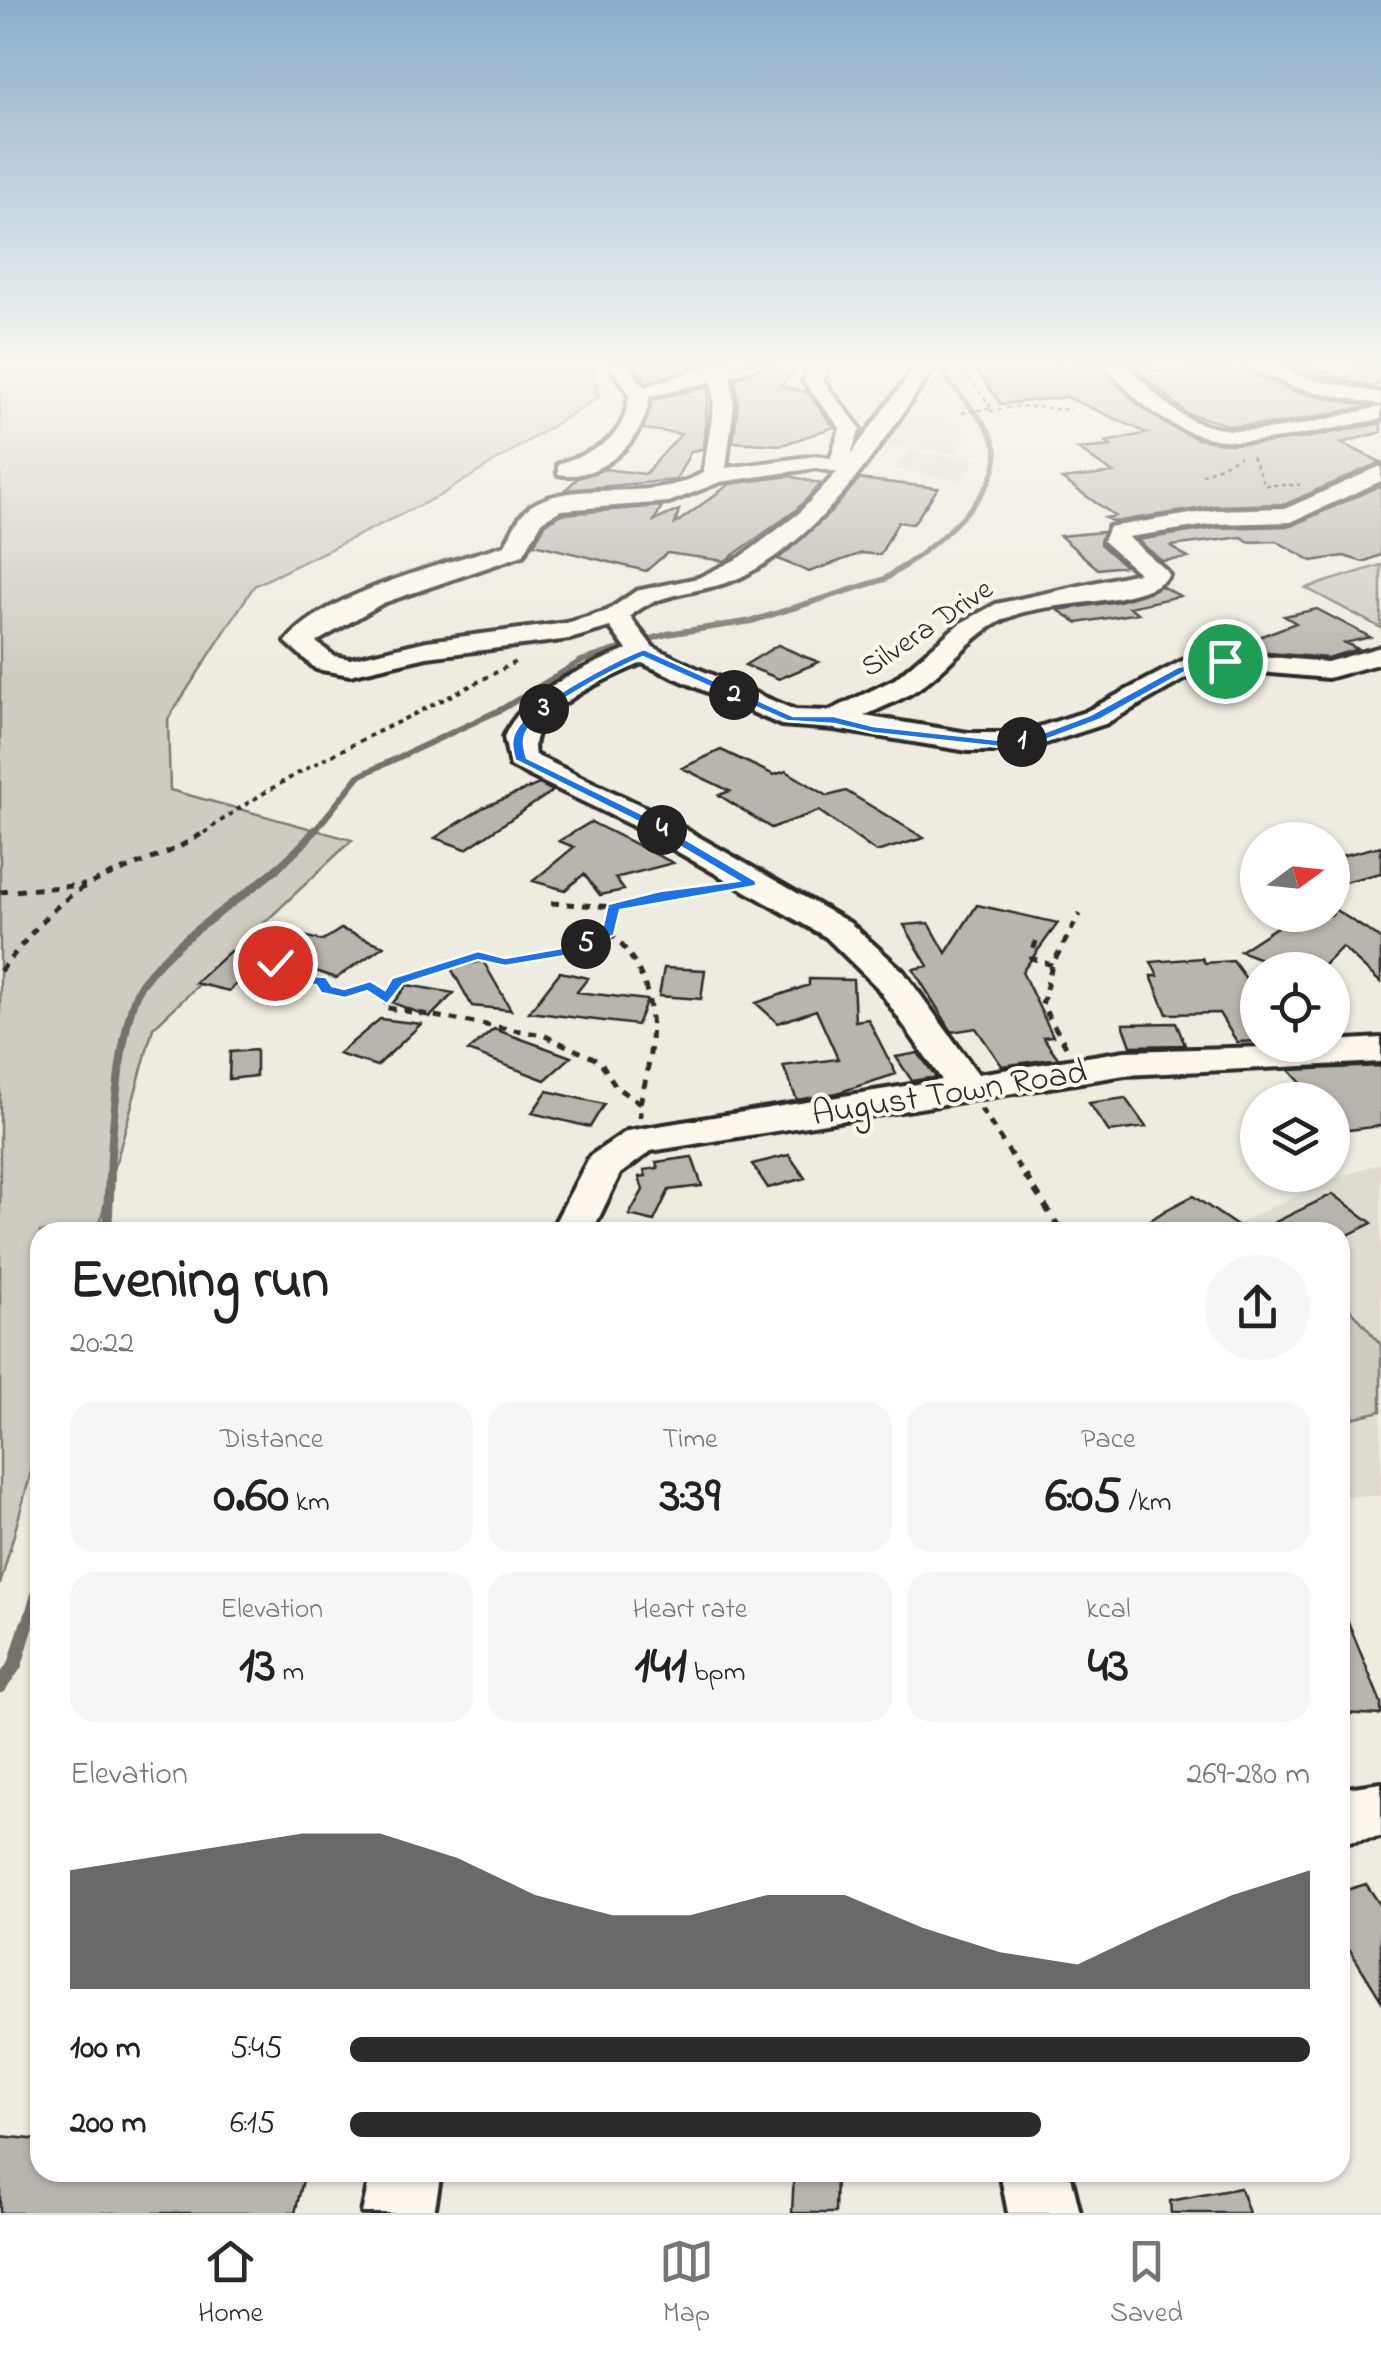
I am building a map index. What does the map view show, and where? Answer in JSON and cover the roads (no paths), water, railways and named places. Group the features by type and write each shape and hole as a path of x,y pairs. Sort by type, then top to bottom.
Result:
{"street":[{"path":"714,476 715,468"},
{"path":"770,468 714,476 700,486 668,496 548,507 525,526 514,550 372,599 324,622 299,642 326,663 350,667 427,649 570,631 632,637 791,719 834,720 968,742 1022,742 1094,718 1182,669 1225,661 1296,665 1314,670 1337,668 1381,655"},
{"path":"847,468 797,529 755,559 711,582 630,602 632,637 598,673 523,727 517,744 521,760 642,818 838,930 875,961 969,1090"},
{"name":"Silvera Drive","path":"834,720 905,685 968,630 1004,608 1130,585 1158,575 1115,541 1117,532 1216,518 1291,515 1381,473"},
{"path":"1337,668 1366,683"},
{"name":"August Town Road","path":"576,1222 607,1158 640,1122 969,1090 1080,1070 1188,1058 1381,1050"},
{"path":"1350,1815 1381,1810"},
{"path":"398,2213 404,2182"},
{"path":"1038,2182 1044,2213"}],"waterway":[{"path":"903,567 964,515 994,468"},
{"path":"313,833 359,776 502,709 581,661 667,634 752,621 885,579 903,567"},
{"path":"900,569 903,567"},
{"path":"110,1178 123,1046 135,997 143,982 183,941 274,870 315,830"},
{"path":"108,1222 110,1175"},
{"path":"26,1627 30,1614"},
{"path":"0,1686 15,1665 27,1625"}]}
